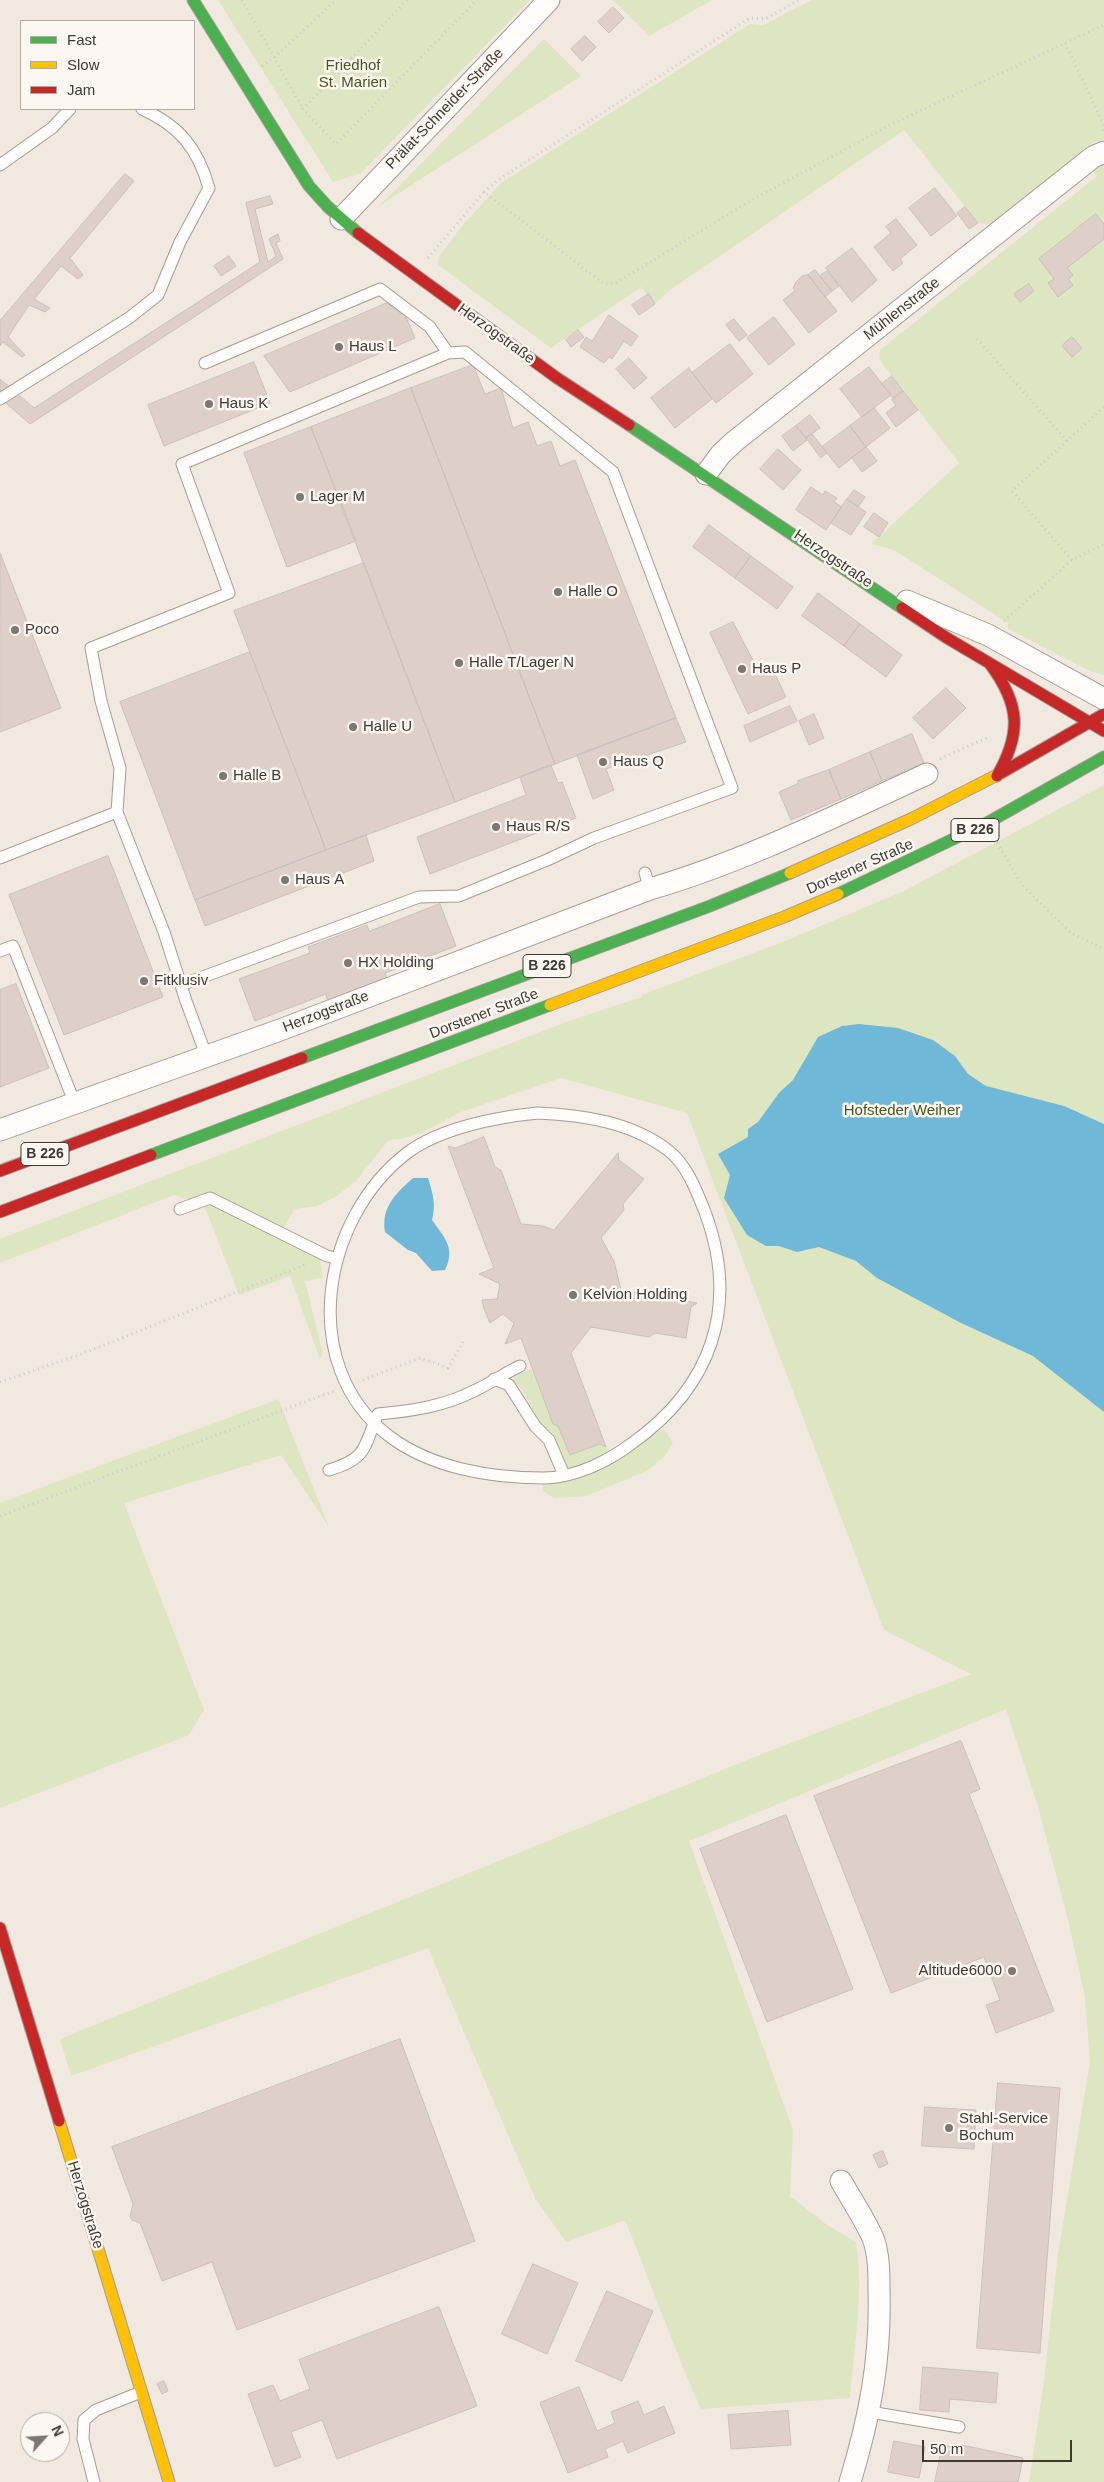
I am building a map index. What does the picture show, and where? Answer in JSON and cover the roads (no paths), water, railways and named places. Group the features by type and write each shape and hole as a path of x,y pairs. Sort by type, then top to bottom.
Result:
{"main road":[{"name":"Herzogstraße","path":"193,0 309,186 340,219 557,378 706,474 947,638 1090,723"},
{"path":"990,664 1008,688 1014,716 1012,747 997,776"},
{"name":"Dorstener Straße","path":"0,1172 710,906 812,865 932,810 997,776 1104,714"},
{"path":"1090,723 1104,731"},
{"name":"Dorstener Straße","path":"0,1212 784,917 878,877 985,825 1104,757"},
{"name":"Herzogstraße","path":"0,1928 169,2482"}],"street":[{"name":"Prälat-Schneider-Straße","path":"340,219 549,0"},
{"name":"Mühlenstraße","path":"706,474 721,454 735,441 1093,157 1104,152"},
{"name":"Herzogstraße","path":"877,589 988,636 1104,699"},
{"name":"Herzogstraße","path":"0,1130 280,1030 647,881 688,878 786,838 928,774"},
{"path":"841,2181 873,2238 878,2262 880,2325 878,2364 870,2412 850,2482"}],"lane":[{"path":"0,165 52,128 69,110"},
{"path":"0,399 129,318 158,295 180,242 209,188 202,164 186,140 161,117 144,110"},
{"path":"205,363 380,289 430,327 448,353"},
{"path":"181,985 419,897 459,896 547,860 594,838 732,788 613,472 465,352 448,353 182,464 229,593 91,648 101,701 120,768 117,812 164,932 181,985 206,1055"},
{"path":"0,858 117,812"},
{"path":"0,951 13,946 75,1104"},
{"path":"538,1113 576,1114 618,1125 644,1136 671,1152 697,1190 716,1249 719,1290 711,1346 699,1375 681,1399 654,1427 617,1455 587,1470 539,1478 506,1476 466,1470 426,1458 405,1448 374,1422 346,1386 330,1326 329,1290 332,1257 363,1201 385,1172 410,1151 444,1135 501,1117 538,1113"},
{"path":"180,1209 210,1198 332,1257"},
{"path":"329,1470 350,1464 364,1451 378,1414 418,1411 448,1402 477,1390 520,1366"},
{"path":"494,1379 509,1385 535,1426 549,1440 564,1474"},
{"path":"94,2482 83,2439 82,2428 84,2420 96,2410 142,2392"},
{"path":"870,2412 958,2427"}],"water":[{"name":"Hofsteder Weiher","path":"859,1024 898,1028 933,1040 955,1056 968,1074 986,1086 1064,1106 1104,1124 1104,1412 1033,1356 961,1323 877,1278 856,1261 819,1247 797,1252 779,1246 766,1246 747,1235 724,1198 730,1175 718,1154 748,1137 748,1129 758,1122 779,1093 793,1080 818,1037 842,1026"},
{"path":"413,1178 428,1178 434,1209 432,1220 444,1237 449,1249 445,1270 432,1271 416,1253 408,1250 385,1232 384,1223 387,1209 400,1190"}],"place":[{"name":"Haus L","path":"339,347"},
{"name":"Haus K","path":"209,404"},
{"name":"Lager M","path":"300,497"},
{"name":"Halle O","path":"558,592"},
{"name":"Poco","path":"15,630"},
{"name":"Halle T/Lager N","path":"459,663"},
{"name":"Haus P","path":"742,669"},
{"name":"Halle U","path":"353,727"},
{"name":"Haus Q","path":"603,762"},
{"name":"Halle B","path":"223,776"},
{"name":"Haus R/S","path":"496,827"},
{"name":"Haus A","path":"285,880"},
{"name":"HX Holding","path":"348,963"},
{"name":"Fitklusiv","path":"144,981"},
{"name":"Kelvion Holding","path":"573,1295"},
{"name":"Altitude6000","path":"1012,1971"},
{"name":"Stahl-Service Bochum","path":"949,2128"}],"park label":[{"name":"Friedhof St. Marien","path":"353,74"}]}
